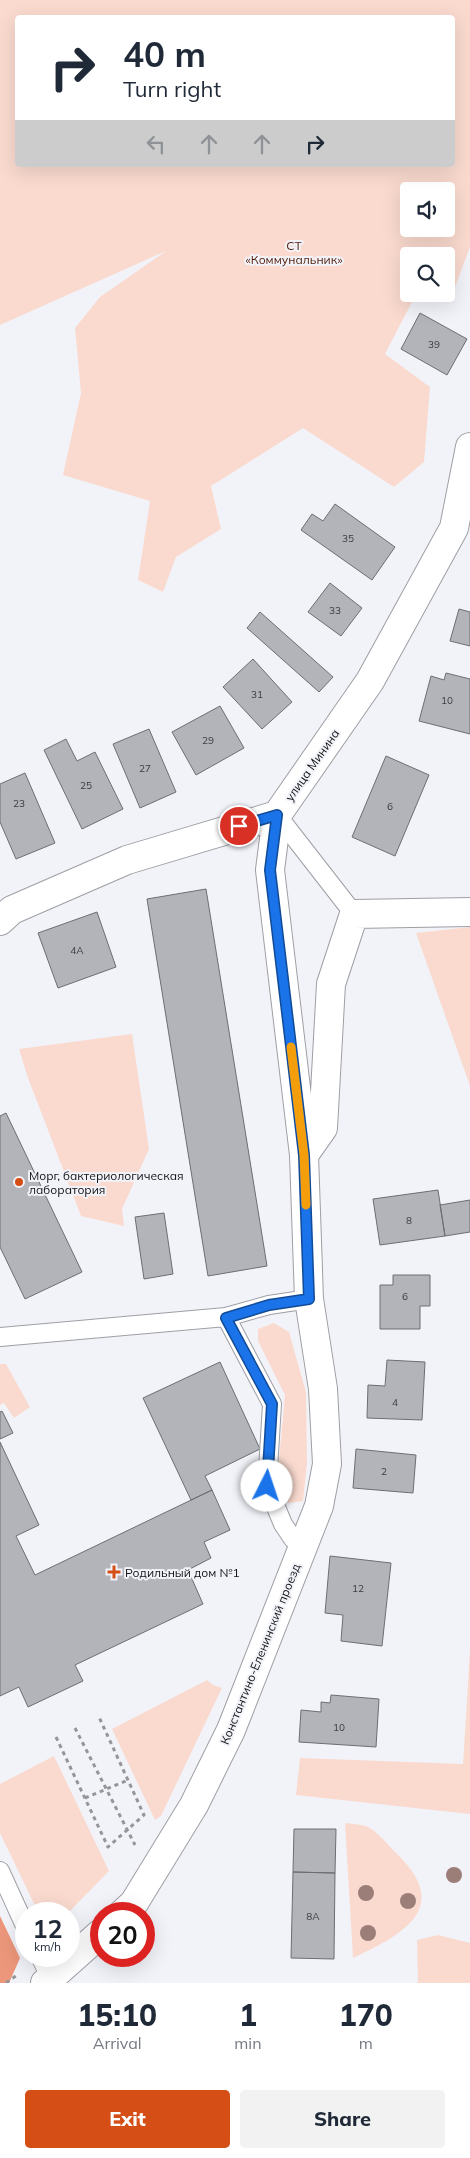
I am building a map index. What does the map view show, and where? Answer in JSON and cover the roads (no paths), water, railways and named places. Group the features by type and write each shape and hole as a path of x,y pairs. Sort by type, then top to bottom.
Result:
{"street":[{"name":"улица Минина","path":"277,815 370,682 454,528 470,447"},
{"path":"0,921 12,910 127,860 277,815"},
{"name":"Константино-Еленинский проезд","path":"135,1902 194,1805 231,1730 319,1506 326,1464 323,1389 309,1299 304,1155 270,870 277,815"},
{"path":"304,1155 323,1128 331,984 354,914 470,912"},
{"path":"45,1973 90,1941"}],"lane":[{"path":"277,815 354,914"},
{"path":"0,1336 226,1318 269,1305 309,1299"},
{"path":"226,1318 272,1404 267,1486 282,1524 293,1539 303,1546"},
{"path":"0,1871 15,1904"}],"place":[{"name":"Морг, бактериологическая лаборатория","path":"19,1182"},
{"name":"Родильный дом №1","path":"114,1572"}],"park label":[{"name":"СТ «Коммунальник»","path":"294,252"}]}
